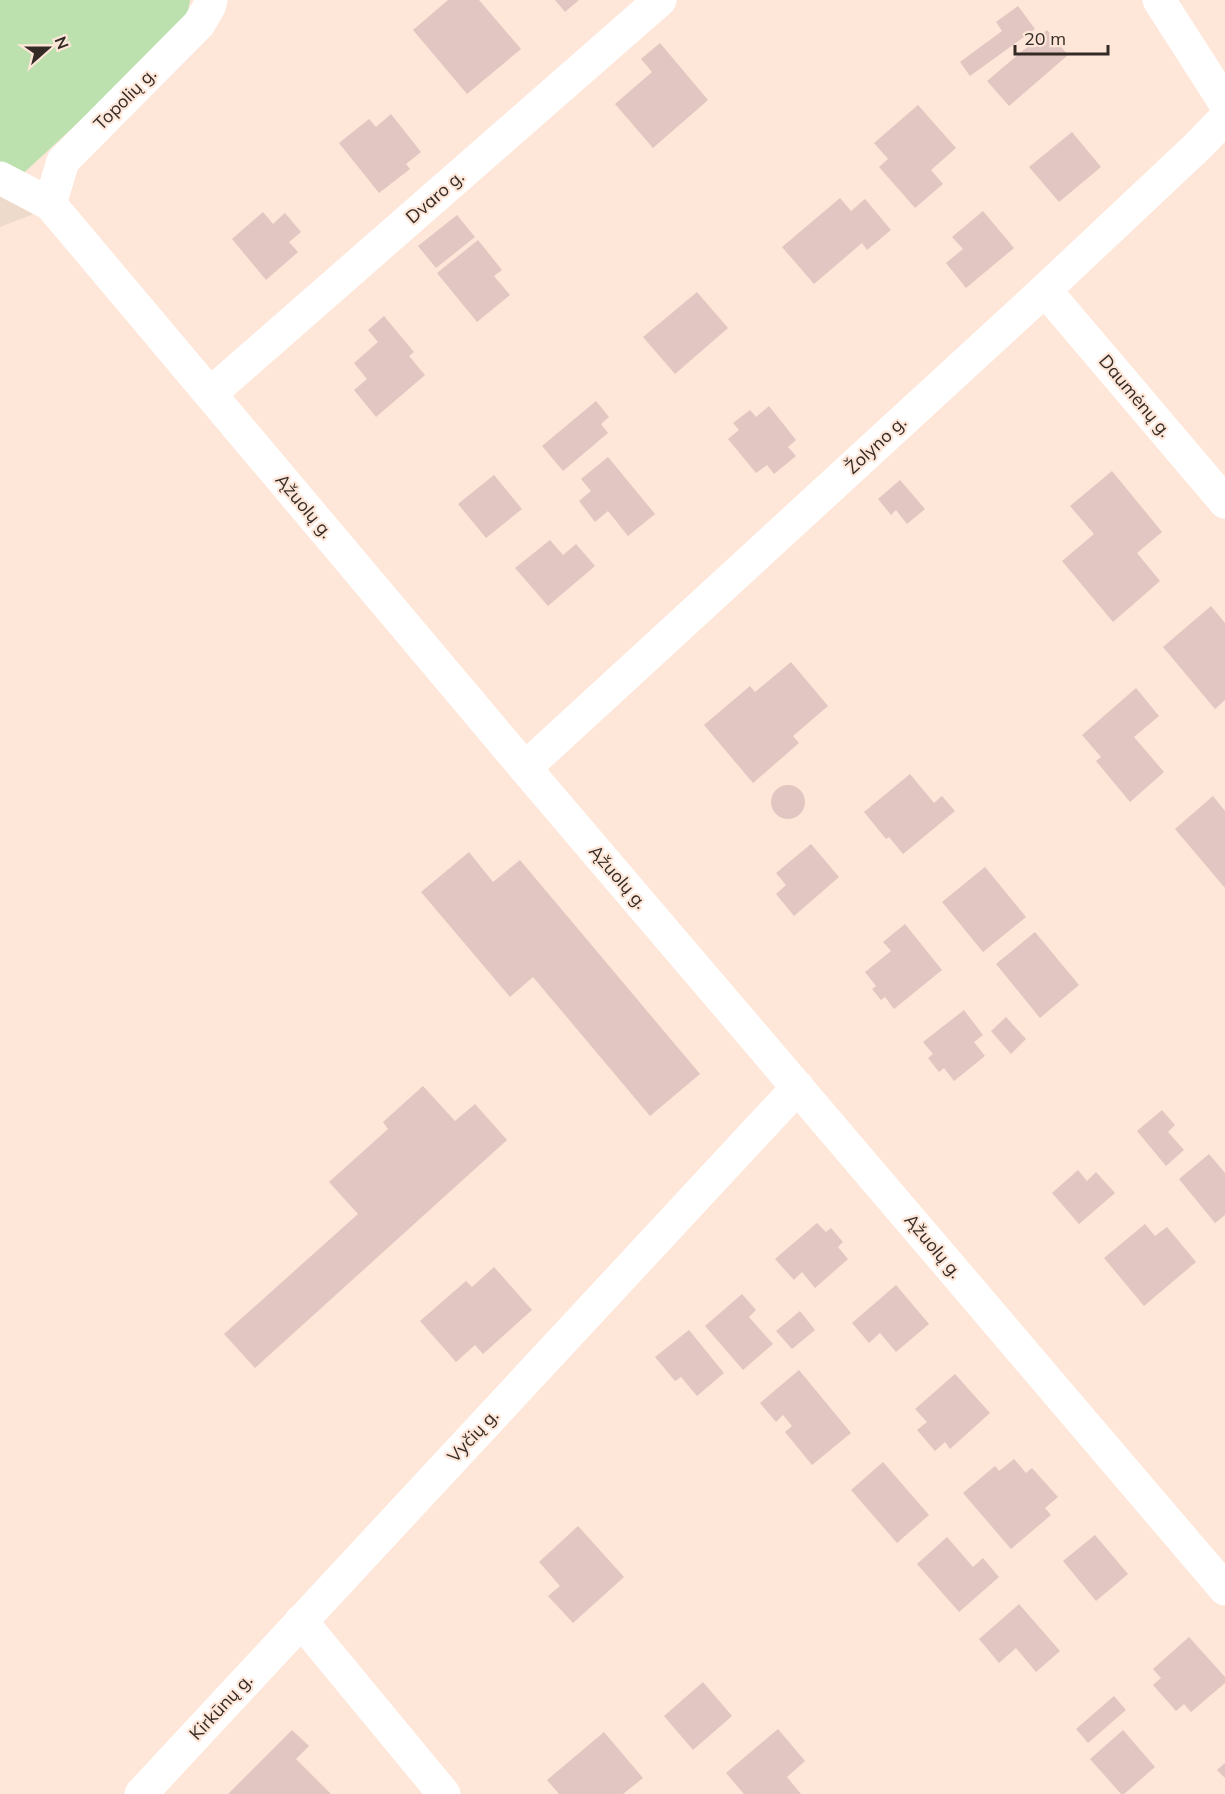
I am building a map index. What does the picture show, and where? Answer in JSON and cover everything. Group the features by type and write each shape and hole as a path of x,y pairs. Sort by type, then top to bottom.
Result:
{"street":[{"name":"Topolių g.","path":"50,204 63,161 199,24 211,0"},
{"name":"Dvaro g.","path":"210,394 660,0"},
{"path":"1159,0 1225,103"},
{"name":"Žolyno g.","path":"525,768 1045,290 1225,118"},
{"name":"Ąžuolų g.","path":"0,178 50,204 525,768 1225,1589"},
{"name":"Daumėnų g.","path":"1045,290 1225,502"},
{"name":"Vyčių g.","path":"301,1621 798,1087"},
{"path":"301,1621 444,1794"},
{"name":"Kirkūnų g.","path":"141,1794 301,1621"}],"shaded area":[{"path":"0,164 44,210 0,227"}],"green space":[{"path":"0,0 190,0 188,11 174,34 16,180 0,164"}],"building":[{"path":"448,0 479,0 521,49 467,94 413,30"},
{"path":"555,0 579,0 565,12"},
{"path":"1018,6 1035,29 970,76 960,62 1002,31 996,22"},
{"path":"1047,30 1068,55 1009,106 987,81"},
{"path":"660,43 708,100 653,148 615,104 652,72 641,59"},
{"path":"918,105 956,148 931,170 943,184 915,208 879,167 888,159 874,143"},
{"path":"391,114 421,152 406,164 410,169 379,193 339,143 369,119 376,127"},
{"path":"1072,132 1101,167 1059,202 1029,167"},
{"path":"840,198 851,211 865,199 891,230 867,250 862,243 814,284 782,247"},
{"path":"983,211 1014,248 966,288 946,263 963,249 952,237"},
{"path":"263,212 273,224 285,213 301,232 289,242 298,252 266,280 232,239"},
{"path":"457,215 475,237 436,268 418,246"},
{"path":"478,240 502,270 494,276 510,295 477,322 437,273"},
{"path":"697,292 728,328 675,374 643,337"},
{"path":"384,316 414,352 409,356 425,375 376,417 354,390 367,379 354,363 378,342 368,330"},
{"path":"596,401 609,417 601,424 608,433 563,471 542,446"},
{"path":"769,406 796,440 788,447 796,456 774,474 767,465 756,473 728,439 739,430 733,423 750,410 756,417"},
{"path":"608,457 655,514 628,536 608,511 595,522 579,501 591,491 581,479"},
{"path":"1112,471 1162,532 1137,553 1160,581 1113,622 1062,561 1094,534 1070,506"},
{"path":"494,475 522,509 486,538 458,504"},
{"path":"900,480 925,509 907,524 896,510 891,515 878,499"},
{"path":"550,540 563,555 576,544 595,566 548,606 515,568"},
{"path":"1211,606 1225,623 1225,700 1215,709 1163,647"},
{"path":"791,662 828,706 793,736 799,743 753,783 704,725 750,686 755,692"},
{"path":"1136,688 1159,716 1134,737 1164,772 1130,802 1096,761 1101,757 1082,735"},
{"path":"910,774 934,803 942,796 955,811 903,854 889,837 886,839 864,812"},
{"path":"788,785 800,790 805,802 800,814 788,819 776,814 771,802 776,790"},
{"path":"1213,796 1225,811 1225,888 1175,829"},
{"path":"811,844 839,877 794,916 776,894 786,885 776,873"},
{"path":"469,852 493,882 520,860 700,1074 650,1116 533,977 510,997 421,892"},
{"path":"985,867 1026,917 983,952 942,902"},
{"path":"905,924 942,970 894,1009 885,997 881,1000 872,989 876,986 865,972 891,951 883,942"},
{"path":"1035,932 1079,985 1040,1018 996,964"},
{"path":"964,1010 983,1035 974,1042 985,1056 954,1081 944,1068 939,1072 928,1058 933,1054 923,1042"},
{"path":"1006,1017 1026,1039 1011,1054 991,1031"},
{"path":"423,1086 455,1121 475,1104 507,1140 255,1368 224,1334 358,1214 329,1182 388,1129 383,1122"},
{"path":"1162,1110 1175,1125 1168,1132 1184,1150 1166,1166 1137,1131"},
{"path":"1209,1154 1225,1173 1225,1215 1215,1223 1179,1179"},
{"path":"1078,1170 1087,1181 1096,1172 1115,1193 1079,1224 1052,1193"},
{"path":"817,1223 826,1232 831,1228 843,1242 838,1247 848,1259 815,1288 802,1272 794,1280 775,1259"},
{"path":"1145,1224 1155,1236 1167,1227 1196,1262 1144,1306 1104,1258"},
{"path":"494,1267 532,1310 483,1354 475,1345 456,1362 420,1321 466,1281 472,1287"},
{"path":"896,1285 929,1324 896,1352 880,1333 869,1343 852,1323"},
{"path":"742,1294 756,1310 749,1317 773,1344 743,1370 705,1326"},
{"path":"800,1311 815,1330 792,1349 776,1331"},
{"path":"689,1330 724,1373 697,1396 681,1377 675,1381 655,1357"},
{"path":"799,1370 851,1433 812,1465 785,1432 792,1426 783,1415 776,1422 760,1403"},
{"path":"955,1374 990,1413 950,1449 945,1442 935,1451 917,1430 927,1422 915,1409"},
{"path":"1014,1459 1026,1473 1032,1468 1058,1497 1045,1508 1051,1515 1011,1549 963,1493 995,1466 999,1471"},
{"path":"883,1462 929,1515 897,1543 851,1490"},
{"path":"578,1526 624,1577 573,1623 548,1596 560,1586 539,1562"},
{"path":"1095,1535 1128,1574 1096,1601 1063,1561"},
{"path":"947,1537 973,1567 983,1558 999,1577 959,1612 917,1564"},
{"path":"1019,1604 1060,1651 1036,1672 1016,1648 999,1663 979,1639"},
{"path":"1189,1637 1225,1677 1225,1683 1191,1712 1184,1704 1176,1711 1153,1685 1161,1678 1153,1669"},
{"path":"703,1682 732,1716 693,1750 664,1716"},
{"path":"1114,1696 1126,1710 1088,1743 1076,1729"},
{"path":"778,1729 805,1761 787,1777 801,1794 744,1794 726,1773"},
{"path":"292,1730 309,1746 296,1759 331,1794 228,1794"},
{"path":"1123,1730 1155,1767 1124,1794 1121,1794 1090,1759"},
{"path":"604,1732 643,1778 623,1794 559,1794 547,1780"},
{"path":"1225,1763 1225,1778 1217,1770"}]}
